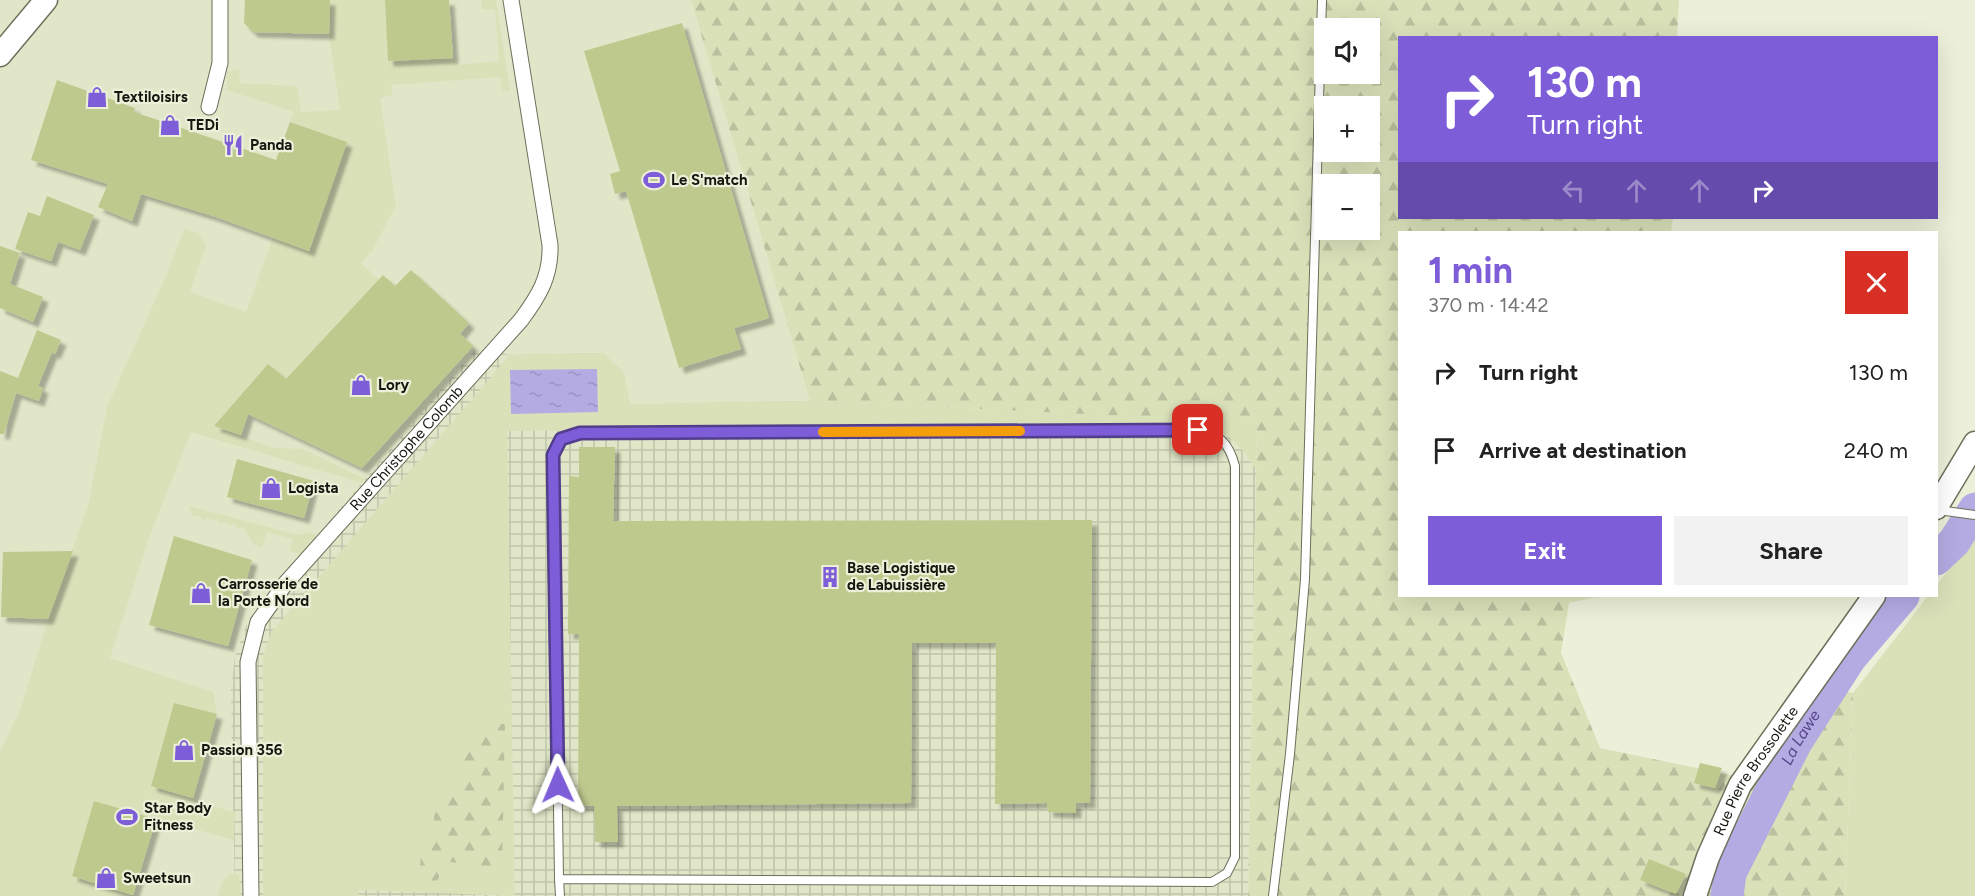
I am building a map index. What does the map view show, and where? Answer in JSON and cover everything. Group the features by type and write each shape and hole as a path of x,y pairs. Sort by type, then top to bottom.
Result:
{"street":[{"path":"0,55 46,0"},
{"path":"209,107 220,63 220,0"},
{"name":"Rue Christophe Colomb","path":"251,896 248,662 258,622 285,584 521,320 534,303 548,276 550,245 511,0"},
{"path":"1942,510 1975,443"},
{"name":"Rue Pierre Brossolette","path":"1695,896 1708,857 1740,785 1873,597"}],"lane":[{"path":"1273,896 1290,754 1305,579 1322,0"},
{"path":"559,879 1212,882 1227,873 1235,857 1235,466 1228,445 1218,437 1198,430 580,433 561,439 553,455 559,879 560,896"},
{"path":"1942,510 1975,515"}],"shaded area":[{"path":"0,0 691,0 810,401 630,404 624,372 603,353 510,355 477,347 271,590 248,621 235,656 235,896 0,896"},
{"path":"477,347 510,355 603,353 624,372 630,404 810,401 1257,422 1248,896 235,896 231,690 235,656 248,621 271,590"}],"green space":[{"path":"330,0 385,0 389,61 453,58 459,65 499,61 495,10 482,9 481,0 496,0 510,91 502,91 500,77 391,85 393,95 380,98 396,206 372,251 361,263 379,280 286,379 214,426 274,448 303,449 365,479 362,483 191,432 150,535 110,658 213,692 217,714 174,703 151,785 235,813 234,840 94,801 72,876 136,896 0,896 0,751 21,708 48,619 89,502 107,407 166,276 184,229 198,233 206,245 190,292 246,312 273,237 309,251 347,143 290,122 294,112 227,90 227,72 240,69 239,83 297,86 301,112 340,110 329,34"},
{"path":"691,0 1679,0 1677,36 1398,36 1398,219 1673,219 1671,231 1398,231 1398,597 1596,597 1569,603 1561,653 1600,748 1740,777 1810,686 1853,693 1845,896 1248,896 1257,422 810,401"},
{"path":"603,353 624,372 630,404 810,401 1257,422 1256,469 1235,442 1207,424 507,431 515,896 359,890 359,896 263,896 263,655 272,631 510,355"},
{"path":"189,506 298,535 310,532 316,536 301,554 289,551 293,539 267,532 262,547 254,545 244,528 238,529 234,524 229,526 226,522 220,523 217,519 210,521 208,518 203,520 199,515 192,516"},
{"path":"1975,528 1975,896 1845,896 1853,693 1927,597 1938,597 1938,584 1959,556"},
{"path":"480,724 505,724 502,871 446,861 436,884 419,884 421,853 433,831 435,806 463,774 464,741"},
{"path":"230,873 239,875 241,896 218,896 222,882"}],"water":[{"path":"597,369 598,412 511,414 510,370"}],"building":[{"path":"245,0 330,0 329,34 253,32 244,23"},
{"path":"385,0 449,0 453,58 388,61"},
{"path":"682,23 769,318 734,328 741,349 679,368 626,191 615,194 610,174 620,171 584,51"},
{"path":"57,80 135,108 134,112 276,160 290,122 347,142 309,251 216,217 141,194 132,221 98,207 108,184 31,160"},
{"path":"47,196 94,215 80,250 58,242 51,261 15,249 28,212 40,216"},
{"path":"0,246 20,253 10,284 43,297 33,322 0,308"},
{"path":"411,270 469,323 460,334 473,346 362,468 248,414 241,435 214,426 268,364 286,379 383,275 395,286"},
{"path":"37,330 61,340 55,354 52,352 38,386 43,388 39,401 16,393 4,434 0,434 0,371 18,378"},
{"name":"Base Logistique de Labuissière","path":"579,447 615,447 613,521 1092,520 1090,803 1076,803 1076,813 1048,812 1047,803 995,804 996,643 912,643 911,803 617,806 618,842 595,842 594,806 578,806 579,634 568,634 569,476 579,477"},
{"path":"237,459 314,481 304,518 227,497"},
{"path":"174,536 252,560 228,646 149,625"},
{"path":"73,551 48,619 1,617 3,552"},
{"name":"Passion 356","path":"174,703 217,714 193,798 151,786"},
{"path":"1700,763 1722,768 1715,788 1694,783"},
{"path":"94,801 156,819 133,895 72,876"},
{"path":"1649,859 1686,874 1676,894 1640,880"}],"waterway":[{"name":"La Lawe","path":"1938,557 1954,542 1975,509"},
{"name":"La Lawe","path":"1727,896 1730,873 1796,742 1850,658 1902,597"}],"slow traffic":[{"path":"823,432 1020,431"}],"place":[{"name":"Textiloisirs","path":"97,97"},
{"name":"TEDi","path":"170,125"},
{"name":"Panda","path":"233,145"},
{"name":"Le S'match","path":"654,180"},
{"name":"Lory","path":"361,385"},
{"name":"Logista","path":"271,488"},
{"name":"Base Logistique de Labuissière","path":"830,577"},
{"name":"Carrosserie de la Porte Nord","path":"201,593"},
{"name":"Passion 356","path":"184,750"},
{"name":"Star Body Fitness","path":"127,817"},
{"name":"Sweetsun","path":"106,878"}],"route":[{"path":"558,785 553,455 561,439 580,433 1198,430"}]}
